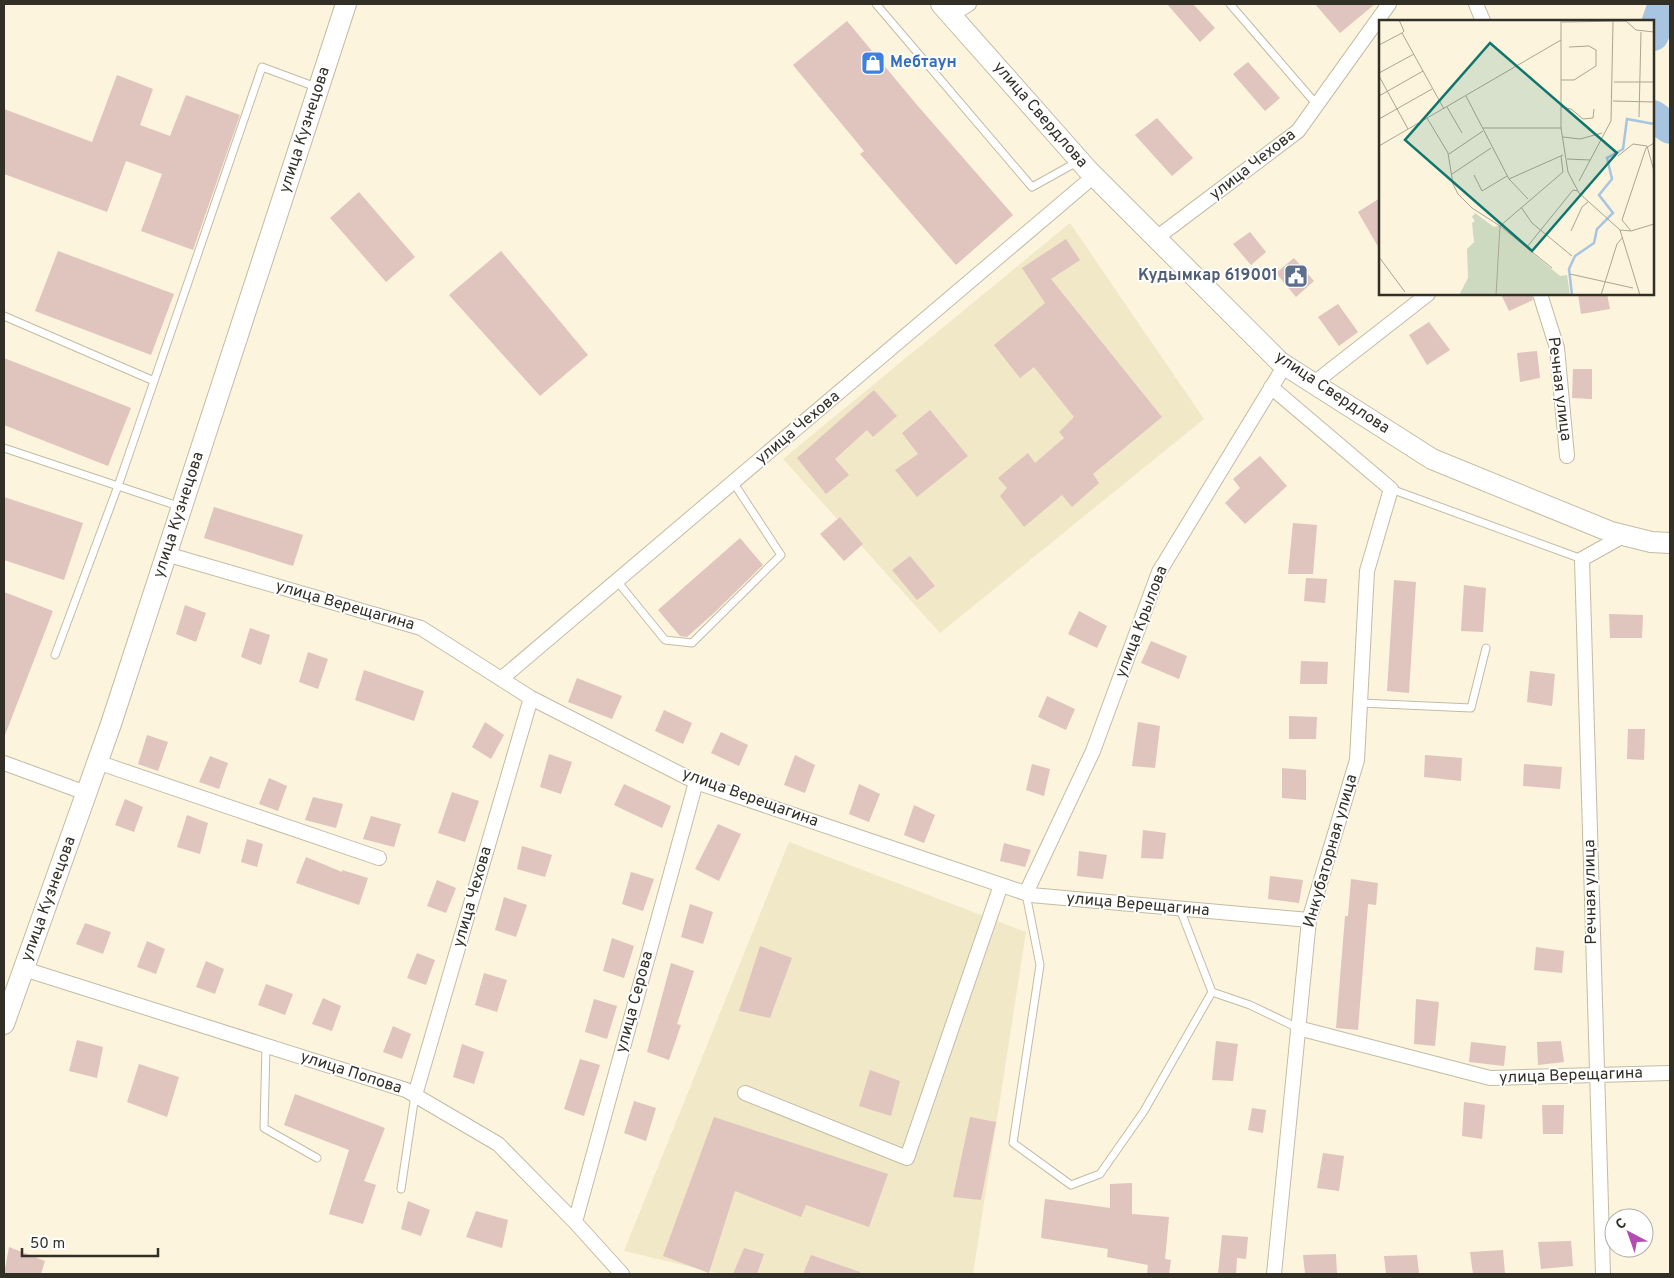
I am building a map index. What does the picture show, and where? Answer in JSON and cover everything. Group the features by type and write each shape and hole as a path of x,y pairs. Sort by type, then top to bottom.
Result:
{"main road":[{"name":"улица Кузнецова","path":"4,1024 97,762 346,4"},
{"name":"улица Свердлова","path":"946,9 1094,176 1155,239 1285,365 1432,459 1611,532 1652,542 1670,543"}],"street":[{"path":"946,9 969,4"},
{"name":"улица Чехова","path":"1155,239 1298,131 1389,4"},
{"path":"1476,4 1484,20"},
{"name":"улица Чехова","path":"501,679 1094,176"},
{"path":"1314,383 1427,295"},
{"name":"Речная улица","path":"1540,295 1557,348 1567,456"},
{"name":"улица Крылова","path":"1026,893 1093,751 1159,572 1285,365"},
{"path":"1272,387 1391,489"},
{"name":"Инкубаторная улица","path":"1274,1274 1309,920 1356,760 1368,571 1391,489"},
{"path":"1582,559 1625,535"},
{"name":"улица Верещагина","path":"166,554 421,628 531,698 696,782 1001,885 1026,893 1309,920"},
{"name":"Речная улица","path":"1582,559 1603,1274"},
{"name":"улица Чехова","path":"415,1095 531,698"},
{"path":"97,762 379,858"},
{"path":"4,763 86,793"},
{"name":"улица Серова","path":"575,1222 696,782"},
{"path":"745,1093 907,1158 1001,885"},
{"name":"улица Попова","path":"24,969 406,1090 498,1144 575,1222 622,1274"},
{"name":"улица Верещагина","path":"1298,1028 1490,1078 1670,1073"}],"lane":[{"path":"876,4 1032,187 1079,160"},
{"path":"1230,4 1317,105"},
{"path":"55,655 118,486 262,67 318,88"},
{"path":"4,316 154,381"},
{"path":"4,448 182,507"},
{"path":"617,581 665,640 692,643 781,555 733,482"},
{"path":"1391,489 1582,559"},
{"path":"1361,703 1471,708 1486,648"},
{"path":"1026,893 1040,965 1013,1143 1071,1185 1100,1174 1144,1111 1212,992"},
{"path":"1180,909 1212,992"},
{"path":"1212,992 1250,1005 1298,1028"},
{"path":"266,1046 264,1128 317,1158"},
{"path":"401,1189 415,1095"}],"shaded area":[{"path":"1070,223 1204,419 940,633 783,459"},
{"path":"789,842 1026,932 973,1274 721,1274 624,1251"}],"building":[{"path":"1167,4 1193,4 1215,28 1200,42"},
{"path":"1315,4 1375,4 1340,33"},
{"path":"847,21 1013,215 956,265 860,154 864,151 793,65"},
{"path":"1248,62 1280,98 1265,111 1233,74"},
{"path":"117,75 153,89 140,125 170,136 186,95 240,115 193,250 141,231 162,174 126,161 107,212 4,174 4,109 92,142"},
{"path":"1157,118 1193,158 1172,176 1135,135"},
{"path":"359,192 415,257 386,282 330,218"},
{"path":"1379,199 1379,248 1358,212"},
{"path":"1250,232 1266,252 1251,265 1233,244"},
{"path":"1066,239 1080,260 1051,279 1162,417 1093,474 1099,483 1072,507 1062,495 1024,527 1000,496 1007,488 998,478 1028,453 1035,463 1064,438 1059,432 1074,417 1034,367 1020,378 994,345 1045,303 1022,268"},
{"path":"58,251 174,294 151,355 35,311"},
{"path":"501,251 588,355 540,396 449,295"},
{"path":"1294,258 1314,281 1296,297 1276,273"},
{"path":"1501,295 1531,295 1533,300 1509,311"},
{"path":"1578,295 1607,295 1610,309 1581,314"},
{"path":"1338,304 1358,332 1339,346 1318,317"},
{"path":"1429,322 1450,350 1427,365 1409,335"},
{"path":"1537,351 1540,378 1520,382 1517,353"},
{"path":"4,358 131,408 108,466 4,425"},
{"path":"1573,369 1592,369 1592,399 1572,398"},
{"path":"874,390 897,416 873,437 867,430 835,459 849,475 826,494 797,458"},
{"path":"930,410 968,456 917,497 895,470 918,454 902,433"},
{"path":"1260,456 1287,486 1245,524 1225,503 1240,488 1233,479"},
{"path":"4,497 83,523 64,580 4,560"},
{"path":"214,507 303,535 293,566 204,538"},
{"path":"840,517 863,544 844,561 820,534"},
{"path":"1293,523 1317,525 1313,574 1288,574"},
{"path":"740,538 763,565 687,637 680,636 658,610"},
{"path":"910,556 935,586 917,600 892,570"},
{"path":"1306,578 1327,579 1325,603 1304,601"},
{"path":"1394,580 1416,582 1409,693 1387,691"},
{"path":"1464,585 1486,588 1483,632 1461,631"},
{"path":"4,592 53,611 5,735 4,735"},
{"path":"185,605 206,613 196,642 176,634"},
{"path":"1079,611 1107,626 1097,648 1068,634"},
{"path":"1609,614 1643,615 1642,638 1610,638"},
{"path":"250,628 270,635 261,665 241,657"},
{"path":"1151,641 1187,656 1179,679 1141,663"},
{"path":"308,652 328,659 318,689 299,682"},
{"path":"1301,661 1328,662 1327,684 1300,684"},
{"path":"364,670 424,691 414,721 355,700"},
{"path":"1530,671 1555,674 1552,706 1527,702"},
{"path":"577,678 622,696 612,719 568,702"},
{"path":"1047,696 1075,709 1066,730 1038,717"},
{"path":"664,710 692,723 683,744 655,731"},
{"path":"1289,716 1317,717 1316,739 1289,739"},
{"path":"485,722 504,735 491,759 472,747"},
{"path":"1138,722 1160,726 1155,768 1132,766"},
{"path":"1628,729 1645,729 1644,760 1627,759"},
{"path":"721,732 748,745 739,766 711,753"},
{"path":"147,735 168,742 158,771 138,764"},
{"path":"549,754 572,762 561,794 540,787"},
{"path":"795,755 815,765 805,793 784,785"},
{"path":"1425,755 1462,758 1461,781 1424,777"},
{"path":"210,756 228,763 219,789 199,782"},
{"path":"1032,764 1050,769 1044,796 1026,790"},
{"path":"1524,764 1562,767 1560,789 1523,786"},
{"path":"1282,768 1306,770 1306,800 1282,798"},
{"path":"269,778 287,786 278,811 259,804"},
{"path":"624,784 671,806 662,828 614,805"},
{"path":"859,784 880,794 869,822 849,814"},
{"path":"452,792 479,801 465,842 438,833"},
{"path":"313,797 343,804 336,828 305,820"},
{"path":"125,799 143,807 134,832 115,825"},
{"path":"914,805 935,815 924,843 904,835"},
{"path":"187,815 208,823 200,854 177,847"},
{"path":"371,816 401,824 394,847 363,839"},
{"path":"718,824 741,834 719,881 695,869"},
{"path":"1143,830 1166,833 1163,859 1141,858"},
{"path":"247,839 263,844 257,867 241,862"},
{"path":"1004,843 1031,850 1025,867 1000,861"},
{"path":"522,846 552,855 545,877 517,869"},
{"path":"1079,851 1107,855 1103,879 1077,876"},
{"path":"306,857 342,872 342,870 368,878 359,905 296,883"},
{"path":"631,872 654,879 643,911 622,904"},
{"path":"1270,876 1303,880 1299,903 1268,899"},
{"path":"1351,879 1378,883 1376,905 1368,904 1358,1030 1336,1028 1345,916 1348,916"},
{"path":"437,880 456,888 446,913 427,906"},
{"path":"504,897 527,905 516,937 495,930"},
{"path":"690,904 713,912 703,944 681,937"},
{"path":"85,923 111,932 103,954 76,944"},
{"path":"612,938 634,946 624,978 603,971"},
{"path":"147,941 165,949 156,974 137,967"},
{"path":"760,946 792,958 770,1018 739,1011"},
{"path":"1536,947 1564,951 1562,973 1534,970"},
{"path":"417,953 435,960 426,985 407,978"},
{"path":"206,961 224,969 215,994 196,987"},
{"path":"671,963 694,971 677,1024 681,1025 669,1060 647,1052"},
{"path":"484,973 507,980 497,1012 475,1005"},
{"path":"266,984 293,994 285,1015 258,1005"},
{"path":"323,998 341,1006 332,1031 312,1024"},
{"path":"594,999 617,1006 607,1039 585,1032"},
{"path":"1416,999 1439,1002 1435,1046 1414,1044"},
{"path":"393,1026 411,1034 402,1059 383,1052"},
{"path":"77,1040 103,1047 97,1078 69,1071"},
{"path":"1216,1041 1238,1044 1233,1081 1212,1080"},
{"path":"1561,1041 1564,1062 1538,1065 1537,1042"},
{"path":"1471,1042 1506,1046 1504,1066 1469,1062"},
{"path":"462,1044 484,1052 474,1084 453,1077"},
{"path":"580,1059 600,1065 584,1116 564,1109"},
{"path":"139,1064 179,1077 167,1117 127,1102"},
{"path":"870,1070 900,1081 891,1116 859,1106"},
{"path":"295,1094 385,1128 364,1181 376,1185 363,1224 329,1214 349,1150 284,1125"},
{"path":"634,1101 656,1108 646,1141 624,1133"},
{"path":"1464,1102 1485,1105 1482,1139 1462,1136"},
{"path":"1542,1105 1564,1105 1563,1134 1543,1134"},
{"path":"1252,1108 1266,1110 1263,1133 1248,1130"},
{"path":"714,1117 888,1174 869,1227 806,1205 801,1217 735,1191 709,1273 663,1256"},
{"path":"970,1117 996,1122 981,1200 953,1197"},
{"path":"1323,1153 1344,1156 1339,1191 1317,1188"},
{"path":"1132,1183 1132,1214 1169,1217 1165,1259 1171,1260 1169,1274 1147,1274 1148,1265 1107,1257 1108,1249 1041,1238 1045,1199 1110,1208 1110,1184"},
{"path":"408,1201 430,1210 421,1236 401,1229"},
{"path":"476,1211 508,1220 502,1248 466,1237"},
{"path":"1222,1235 1248,1237 1246,1259 1237,1258 1236,1274 1218,1274"},
{"path":"1571,1241 1573,1266 1541,1269 1538,1242"},
{"path":"9,1247 45,1261 41,1274 4,1274"},
{"path":"744,1248 764,1254 757,1274 733,1274"},
{"path":"1503,1250 1505,1274 1473,1274 1470,1252"},
{"path":"1336,1254 1337,1274 1305,1274 1303,1255"},
{"path":"811,1255 860,1272 860,1274 803,1274"},
{"path":"1417,1255 1419,1274 1386,1274 1384,1256"}],"waterway":[{"path":"1654,32 1664,4"},
{"path":"1654,117 1670,128"}],"place":[{"name":"Мебтаун","path":"873,63"},
{"name":"Кудымкар 619001","path":"1296,276"}]}
